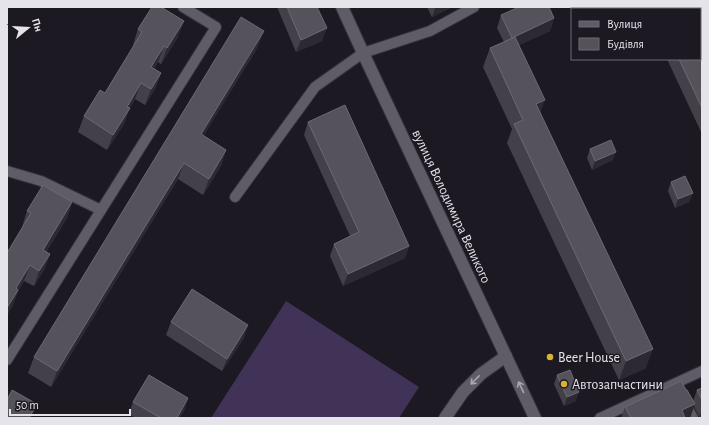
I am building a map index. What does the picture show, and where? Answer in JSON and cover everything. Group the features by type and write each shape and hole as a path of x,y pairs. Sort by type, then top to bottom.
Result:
{"main road":[{"name":"вулиця Володимира Великого","path":"342,7 535,418"},
{"path":"445,418 463,392 481,374 506,356"}],"lane":[{"path":"7,360 216,27 183,7"},
{"path":"235,197 314,87 363,53 430,31 474,7"},
{"path":"7,171 41,181 101,210"},
{"path":"600,418 679,390 702,371"},
{"path":"679,390 693,418"}],"shaded area":[{"path":"286,301 419,387 399,418 211,418"}],"building":[{"path":"152,7 161,7 184,21 167,48 164,46 151,67 161,73 151,89 141,83 127,107 130,108 113,135 84,116 100,90 105,93 142,32 138,29"},
{"path":"287,7 317,7 327,28 301,40"},
{"path":"519,7 549,7 554,18 512,38 501,15"},
{"path":"687,7 688,8 655,8"},
{"path":"241,17 264,31 201,134 226,150 209,179 184,163 57,371 34,357"},
{"path":"701,36 702,38 702,108 679,60 701,60"},
{"path":"515,37 545,100 536,104 653,349 626,361 514,124 523,120 490,48"},
{"path":"345,105 409,246 348,274 334,244 359,232 308,122"},
{"path":"611,140 616,152 595,161 590,149"},
{"path":"685,176 693,193 678,199 671,182"},
{"path":"43,185 72,202 43,250 50,254 39,271 30,265 16,288 18,290 7,308 7,253 31,213 27,211"},
{"path":"192,289 248,325 227,359 171,322"},
{"path":"570,370 579,392 567,397 557,375"},
{"path":"149,375 188,398 177,418 161,418 133,402"},
{"path":"681,381 695,404 682,410 685,418 631,418 625,407"},
{"path":"702,388 702,400 697,390"},
{"path":"12,390 37,404 29,418 7,418 7,400"}],"place":[{"name":"Beer House","path":"550,357"},
{"name":"Автозапчастини","path":"564,384"}]}
